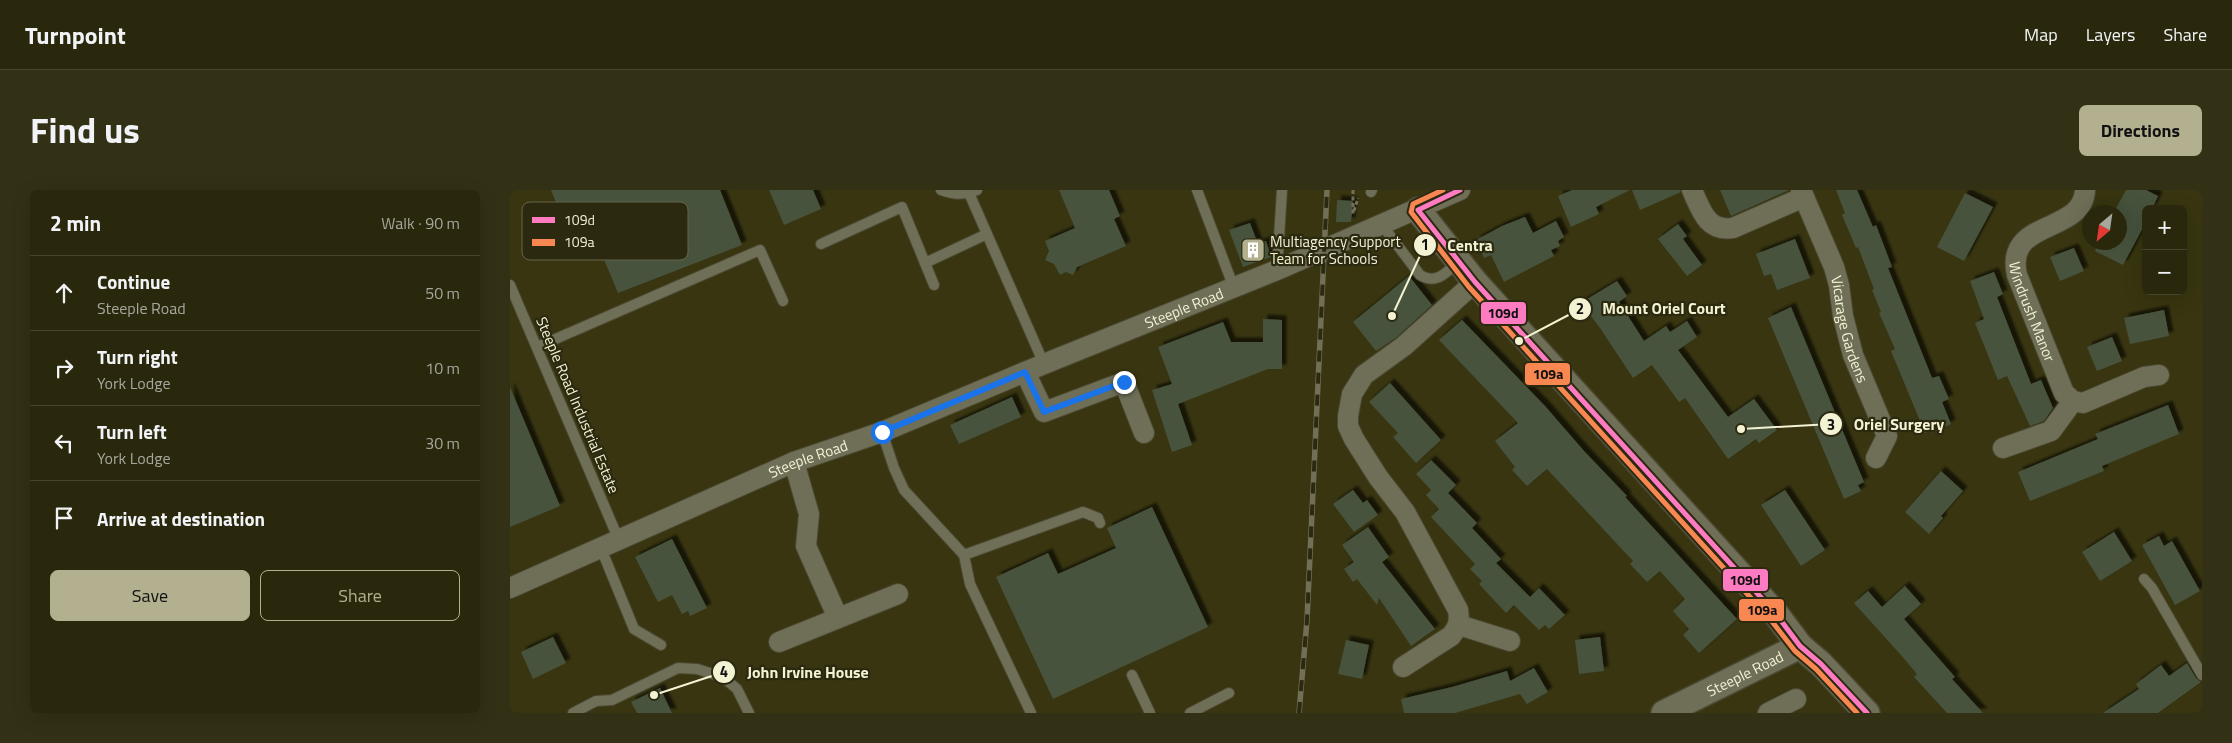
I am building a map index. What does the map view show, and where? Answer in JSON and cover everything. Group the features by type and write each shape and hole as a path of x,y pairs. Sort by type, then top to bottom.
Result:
{"street":[{"name":"Steeple Road","path":"510,588 618,538 794,462 882,432 1277,270 1418,210 1460,190"},
{"name":"Vicarage Gardens","path":"1692,190 1705,218 1717,228 1725,229 1733,228 1802,194 1838,279 1843,316 1853,356 1887,436 1876,458"},
{"name":"Windrush Manor","path":"2073,402 2064,393 2017,275 2015,263 2018,252 2026,239 2036,231 2071,216 2080,208 2085,190"},
{"path":"1418,210 1475,282 1776,614 1800,646 1821,664 1867,713"},
{"path":"1402,667 1451,636 1458,625 1458,610 1405,512 1378,477 1354,439 1348,426 1352,394 1364,376 1404,346 1475,282"},
{"path":"1025,372 1044,412 1124,382 1144,433"},
{"path":"2003,448 2051,431 2073,402 2083,403 2144,378 2159,375"},
{"path":"794,462 810,514 806,546 838,618"},
{"path":"779,642 898,594"},
{"path":"1458,625 1510,641"},
{"name":"Steeple Road","path":"1674,711 1800,646"},
{"path":"1768,713 1796,699"}],"lane":[{"path":"941,190 952,194 973,191 987,234 1044,364"},
{"path":"1197,190 1234,288"},
{"path":"1277,270 1282,190"},
{"path":"821,244 902,207 934,285"},
{"path":"1382,225 1420,275 1426,279 1435,280 1459,261"},
{"path":"925,263 987,234"},
{"path":"537,347 760,250 783,301"},
{"name":"Steeple Road Industrial Estate","path":"510,285 618,538"},
{"path":"882,432 894,468 904,490 964,555 970,584 1031,713"},
{"path":"964,555 1083,512 1098,518 1100,523"},
{"path":"600,546 634,629 661,646"},
{"path":"2144,579 2152,588 2202,675"},
{"path":"573,713 596,701 612,700 678,668 697,669 723,677 737,689 749,713"},
{"path":"1132,675 1150,713"},
{"path":"1190,713 1229,693"}],"path":[{"path":"1353,190 1354,222"},
{"path":"1353,213 1359,190"}],"building":[{"path":"551,190 720,190 742,245 618,293 604,260 688,260 688,202 556,202"},
{"path":"769,190 813,190 821,209 784,225"},
{"path":"1059,190 1109,190 1120,216 1114,219 1126,246 1077,267 1073,275 1066,272 1060,275 1054,264 1045,260 1049,251 1045,241 1075,228"},
{"path":"1572,190 1630,190 1596,207 1599,214 1571,227 1558,196"},
{"path":"1632,190 1680,190 1681,192 1640,210"},
{"path":"1720,190 1789,190 1731,216"},
{"path":"1836,190 1857,190 1873,227 1876,225 1892,267 1888,268 1932,378 1939,376 1949,399 1942,402 1951,424 1932,433 1931,431 1925,433 1891,351 1895,349 1879,313 1881,312 1872,290 1874,289 1858,247 1856,248 1842,215 1845,213"},
{"path":"2126,190 2146,190 2158,196 2154,205 2142,205 2142,229 2123,265 2095,251 2127,250 2127,205 2118,205"},
{"path":"1965,193 1993,207 1964,261 1937,247"},
{"path":"1337,200 1353,201 1351,222 1336,222"},
{"path":"1525,217 1533,233 1556,221 1564,237 1558,241 1560,246 1551,250 1554,256 1504,282 1491,255 1484,258 1476,240 1502,226"},
{"name":"Multiagency Support Team for Schools","path":"1250,223 1258,244 1266,241 1271,257 1243,267 1229,230"},
{"path":"1678,224 1687,236 1683,239 1702,265 1687,276 1658,239"},
{"path":"1795,239 1810,278 1777,290 1771,274 1764,276 1756,254"},
{"path":"2074,248 2084,271 2060,281 2050,257"},
{"path":"1994,272 2003,294 1997,297 2031,384 2041,380 2053,408 2044,421 2030,426 2007,376 1998,380 1975,323 1984,319 1970,281"},
{"path":"1409,276 1432,305 1397,337 1376,351 1353,322"},
{"path":"1617,281 1627,296 1619,302 1644,341 1666,326 1670,332 1687,321 1697,337 1678,350 1728,417 1754,399 1777,430 1759,443 1756,439 1728,459 1685,398 1679,402 1652,365 1633,378 1600,328 1579,304"},
{"path":"1791,307 1864,482 1858,485 1861,491 1844,499 1768,318"},
{"path":"2164,310 2169,336 2130,344 2124,318"},
{"path":"1263,319 1282,320 1282,369 1268,369 1178,404 1192,445 1172,452 1152,390 1172,384 1158,347 1223,322 1231,342 1263,342"},
{"path":"1462,320 1545,406 1627,496 1625,497 1737,619 1699,653 1683,635 1689,629 1673,611 1685,599 1660,571 1647,582 1630,564 1633,561 1547,469 1527,486 1512,470 1515,467 1495,441 1518,423 1439,340"},
{"path":"2112,337 2122,361 2097,371 2087,347"},
{"path":"1390,383 1441,440 1416,463 1393,437 1398,433 1369,402"},
{"path":"510,387 560,506 510,527"},
{"path":"1012,397 1021,417 959,444 950,425"},
{"path":"2168,405 2179,434 2102,466 2104,471 2030,501 2018,472 2098,439 2095,434"},
{"path":"1431,460 1456,485 1448,493 1477,523 1472,528 1501,559 1496,563 1530,597 1539,588 1565,615 1549,629 1545,625 1539,630 1514,605 1506,613 1479,584 1482,581 1470,569 1475,564 1431,517 1439,509 1426,495 1431,490 1416,474"},
{"path":"1941,471 1963,491 1941,516 1943,518 1929,534 1905,512"},
{"path":"1353,490 1363,503 1367,500 1378,515 1354,532 1333,504"},
{"path":"1785,490 1825,550 1801,566 1761,505"},
{"path":"1152,507 1208,627 1053,699 996,577 1048,553 1058,574 1116,548 1107,528"},
{"path":"1368,527 1389,557 1382,562 1435,629 1411,646 1379,598 1377,605 1357,579 1353,582 1344,569 1354,562 1342,545"},
{"path":"2114,532 2132,561 2100,581 2082,552"},
{"path":"2159,536 2164,546 2172,541 2200,591 2175,605 2142,545"},
{"path":"672,539 707,608 690,616 688,611 682,614 672,595 658,602 635,557"},
{"path":"1905,586 1921,604 1904,619 1955,677 1952,679 1983,713 1947,713 1914,677 1917,674 1854,603 1868,591 1882,607"},
{"path":"553,637 566,663 533,679 521,652"},
{"path":"1600,637 1604,671 1579,674 1575,640"},
{"path":"1346,640 1369,645 1362,679 1338,674"},
{"path":"2187,663 2196,678 2201,682 2158,713 2103,713 2139,689 2136,684 2161,665 2169,676"},
{"path":"1534,668 1548,692 1527,704 1520,694 1455,713 1404,713 1401,699 1507,671 1510,681"},
{"path":"660,688 672,713 637,713 631,702"}],"railway":[{"path":"1299,713 1307,620 1327,190"}],"transit line":[{"name":"109a","path":"1443,190 1413,204 1411,212 1469,287 1770,619 1795,651 1816,669 1857,713"},
{"name":"109d","path":"1460,190 1418,210 1475,282 1776,614 1800,646 1821,664 1867,713"}],"place":[{"name":"Multiagency Support Team for Schools","path":"1253,250"},
{"name":"Centra","path":"1392,316"},
{"name":"Mount Oriel Court","path":"1519,341"},
{"name":"Oriel Surgery","path":"1741,429"},
{"name":"John Irvine House","path":"654,695"}],"route":[{"path":"882,432 1025,372 1044,412 1124,382"}]}
